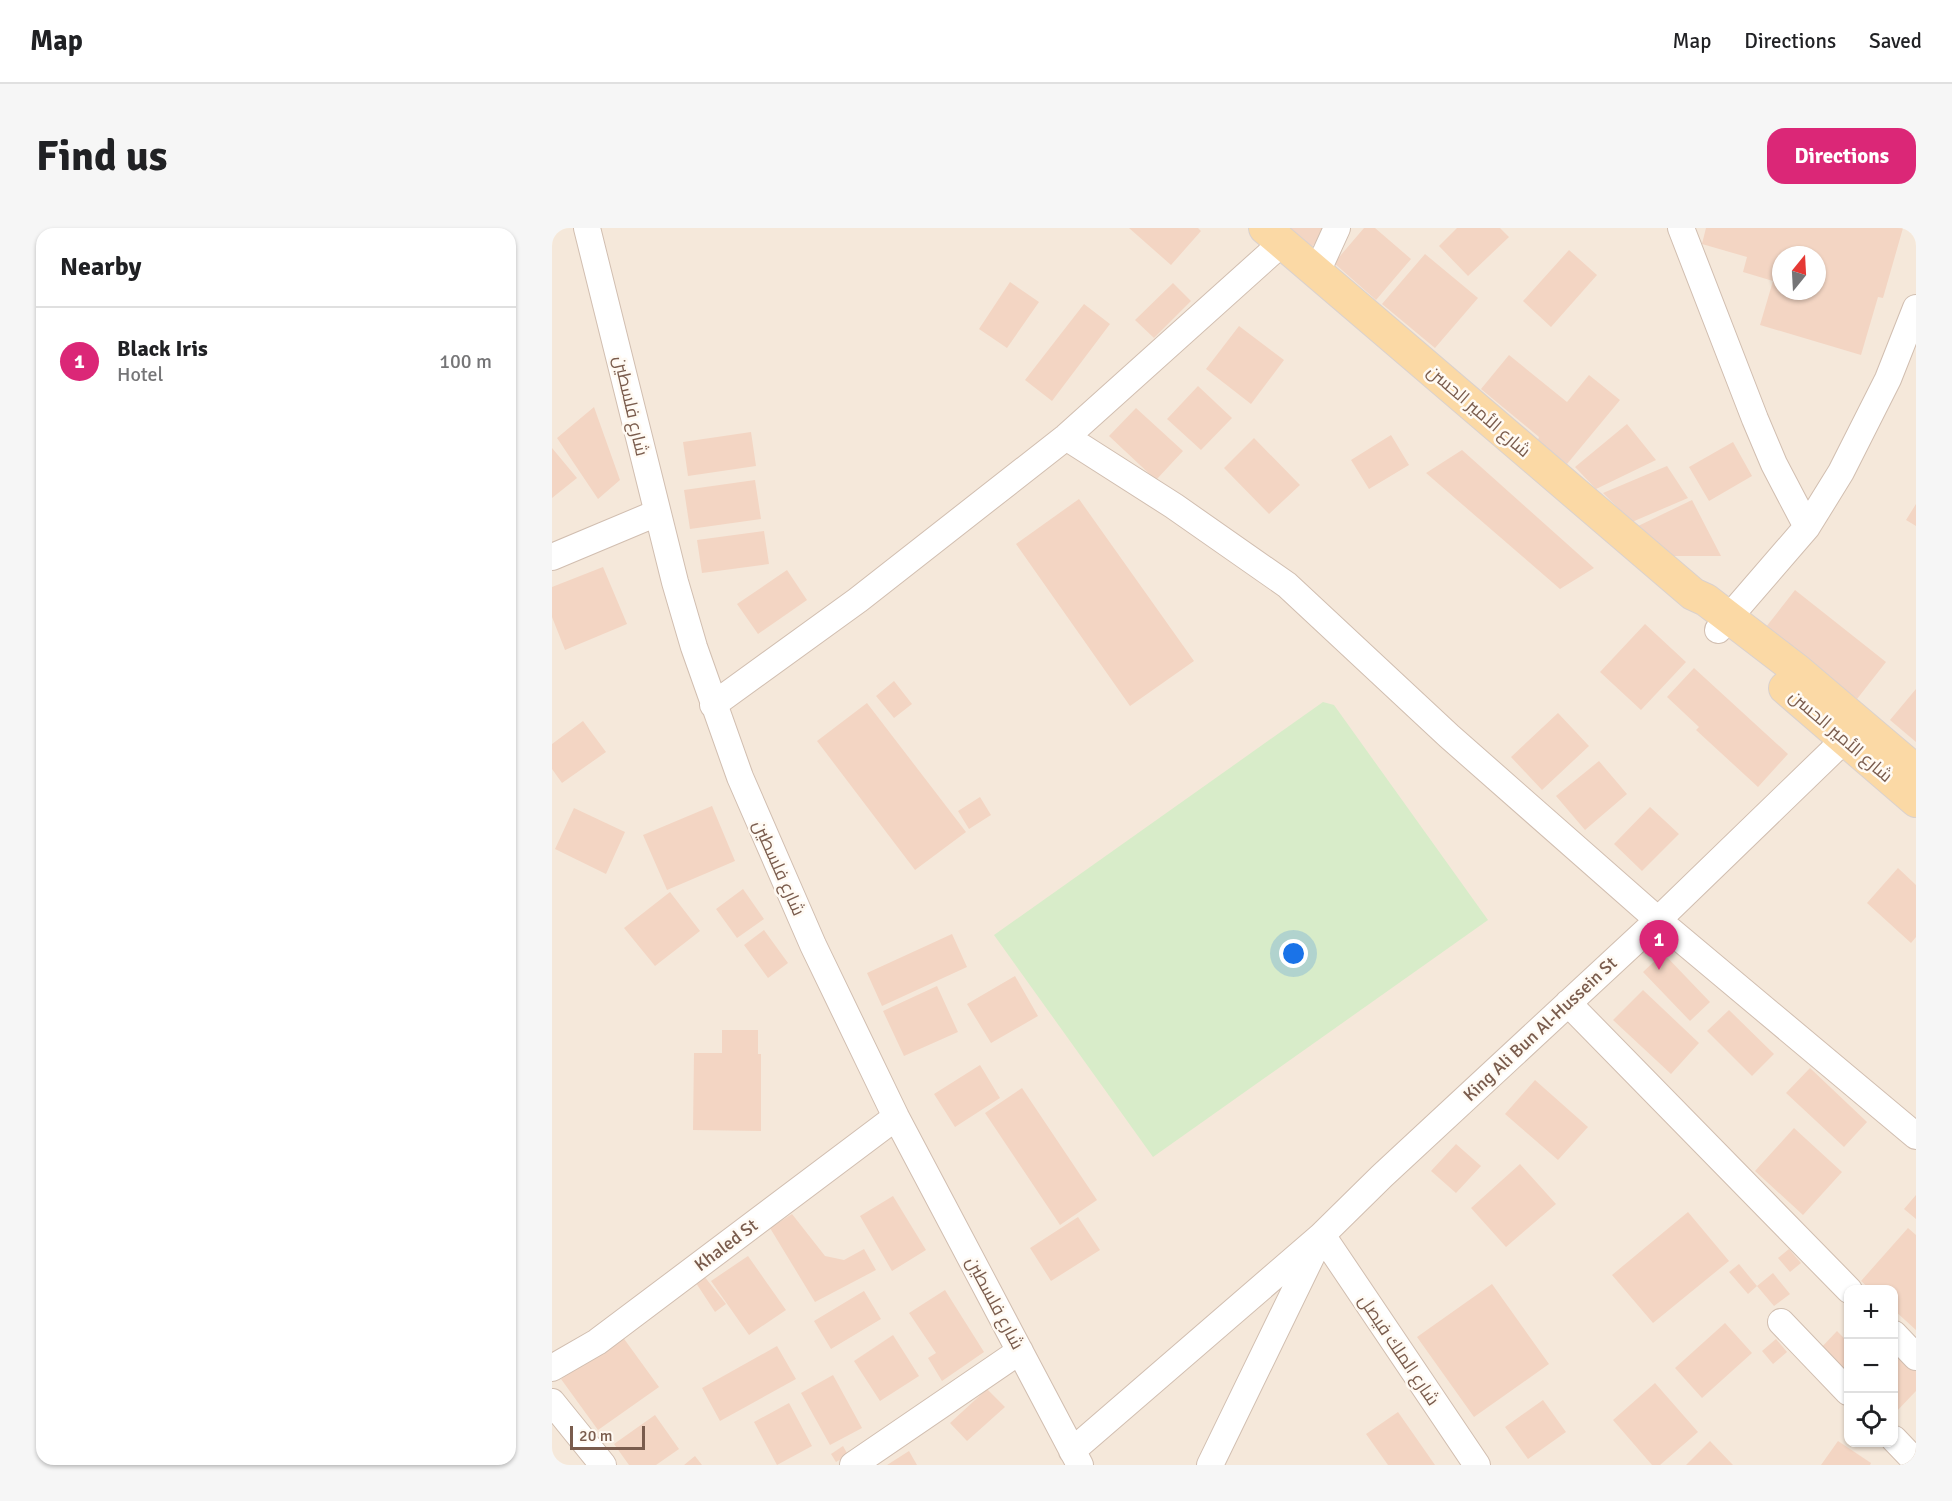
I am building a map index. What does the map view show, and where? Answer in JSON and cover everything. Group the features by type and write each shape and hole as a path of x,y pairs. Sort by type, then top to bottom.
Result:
{"main road":[{"name":"شارع الأمير الحسن","path":"1274,236 1693,594 1706,600 1724,624 1797,670 1916,801"},
{"name":"شارع الأمير الحسن","path":"1855,735 1916,771"}],"street":[{"name":"شارع فلسطين","path":"587,228 657,513 694,647 740,777 813,945 896,1117 1076,1458"},
{"path":"1317,272 1337,228"},
{"path":"1681,228 1755,419 1774,464 1807,527"},
{"path":"713,705 858,600 1066,437 1274,236"},
{"path":"1724,624 1807,527 1842,472 1888,379 1916,308"},
{"path":"1066,437 1174,506 1287,585 1449,736 1658,920 1916,1136"},
{"path":"552,558 657,513"},
{"name":"King Ali Bun Al-Hussein St","path":"1076,1458 1322,1235 1855,735"},
{"path":"1568,1003 1844,1285"},
{"name":"Khaled St","path":"552,1368 597,1342 896,1117"},
{"path":"1210,1465 1322,1235"},
{"name":"شارع الملك فيصل","path":"1322,1235 1477,1465"},
{"path":"1781,1322 1844,1388"},
{"path":"1897,1339 1916,1357"},
{"path":"853,1465 1020,1351"},
{"path":"552,1402 603,1465"},
{"path":"1898,1444 1916,1462"}],"shaded area":[{"path":"552,228 1916,228 1916,1465 552,1465"}],"green space":[{"path":"1323,702 1334,705 1488,920 1153,1157 994,935"}],"building":[{"path":"1129,228 1198,228 1201,231 1171,265"},
{"path":"1287,228 1328,228 1311,248"},
{"path":"1364,228 1375,228 1411,259 1376,300 1334,263"},
{"path":"1457,228 1500,228 1509,237 1468,276 1439,246"},
{"path":"1706,228 1903,228 1883,298 1878,297 1861,355 1760,325 1772,284 1772,300 1826,300 1826,246 1772,246 1772,281 1743,272 1747,257 1702,244"},
{"path":"1569,250 1597,275 1551,327 1523,301"},
{"path":"1425,254 1478,298 1435,348 1382,304"},
{"path":"1010,282 1039,302 1007,348 979,329"},
{"path":"1173,283 1191,301 1154,338 1135,320"},
{"path":"1084,304 1110,324 1052,401 1025,380"},
{"path":"1239,326 1284,360 1251,404 1206,369"},
{"path":"1509,355 1567,402 1589,375 1620,400 1567,464 1538,440 1539,437 1481,389"},
{"path":"1198,386 1232,418 1201,450 1167,419"},
{"path":"594,407 620,480 598,499 557,438"},
{"path":"1136,408 1183,451 1156,480 1109,436"},
{"path":"1627,424 1656,460 1596,489 1575,467"},
{"path":"751,432 756,466 688,476 683,442"},
{"path":"1391,435 1409,465 1369,489 1351,460"},
{"path":"1254,438 1300,485 1269,514 1224,468"},
{"path":"1733,442 1752,476 1709,501 1689,467"},
{"path":"552,448 577,478 552,498"},
{"path":"1462,450 1594,568 1560,589 1426,473"},
{"path":"1667,466 1688,498 1632,522 1603,493"},
{"path":"755,480 761,519 690,529 684,490"},
{"path":"1079,499 1194,661 1130,706 1016,544"},
{"path":"1692,500 1721,556 1667,556 1634,528"},
{"path":"1916,504 1916,526 1906,520"},
{"path":"764,531 769,564 702,573 697,540"},
{"path":"603,567 627,624 565,650 552,617 552,587"},
{"path":"787,570 807,600 758,634 737,604"},
{"path":"1795,590 1886,662 1857,699 1766,627"},
{"path":"1645,624 1686,662 1641,710 1600,672"},
{"path":"1694,668 1788,754 1758,787 1696,730 1699,727 1667,697"},
{"path":"894,681 912,704 894,718 876,696"},
{"path":"1916,689 1916,742 1890,720"},
{"path":"867,703 966,832 915,870 817,741"},
{"path":"1558,713 1589,746 1542,790 1511,757"},
{"path":"583,721 606,752 562,783 552,769 552,744"},
{"path":"1599,761 1627,794 1585,830 1556,796"},
{"path":"980,797 991,815 969,829 958,811"},
{"path":"712,806 735,861 667,890 643,835"},
{"path":"1650,807 1679,834 1642,871 1614,844"},
{"path":"574,808 625,832 606,874 555,849"},
{"path":"1898,868 1916,885 1916,937 1911,943 1867,903"},
{"path":"743,889 764,919 737,938 716,909"},
{"path":"670,892 700,931 655,966 624,928"},
{"path":"764,930 788,963 768,978 744,945"},
{"path":"952,934 967,967 882,1006 867,973"},
{"path":"1663,953 1710,1002 1690,1021 1643,972"},
{"path":"1015,976 1038,1016 991,1043 967,1004"},
{"path":"937,986 958,1032 904,1056 883,1011"},
{"path":"1643,990 1699,1043 1671,1074 1613,1020"},
{"path":"1729,1010 1774,1054 1752,1076 1707,1031"},
{"path":"722,1030 758,1030 758,1054 761,1054 761,1131 693,1130 694,1053 722,1053"},
{"path":"980,1065 1000,1098 955,1127 934,1094"},
{"path":"1810,1068 1867,1122 1844,1147 1786,1093"},
{"path":"1535,1080 1588,1127 1558,1160 1505,1114"},
{"path":"1022,1088 1097,1200 1060,1225 985,1113"},
{"path":"1794,1128 1842,1172 1803,1215 1755,1171"},
{"path":"1456,1144 1481,1166 1456,1193 1431,1171"},
{"path":"1520,1164 1556,1204 1506,1247 1471,1208"},
{"path":"1916,1195 1916,1219 1904,1209"},
{"path":"893,1196 926,1250 892,1271 860,1216"},
{"path":"1688,1212 1729,1261 1653,1323 1612,1275"},
{"path":"792,1214 825,1256 844,1260 864,1249 876,1270 815,1302 770,1228"},
{"path":"1078,1217 1100,1250 1051,1281 1030,1248"},
{"path":"1908,1228 1916,1235 1916,1330 1898,1314 1898,1285 1865,1285 1861,1281"},
{"path":"1789,1249 1801,1263 1790,1272 1778,1258"},
{"path":"748,1256 786,1310 749,1335 711,1281"},
{"path":"1739,1264 1757,1286 1748,1294 1729,1272"},
{"path":"1773,1273 1790,1294 1774,1306 1757,1286"},
{"path":"704,1276 726,1304 715,1312 696,1283"},
{"path":"1492,1284 1549,1364 1474,1417 1417,1337"},
{"path":"945,1290 984,1352 942,1381 928,1358 936,1353 909,1313"},
{"path":"864,1291 881,1319 831,1349 814,1321"},
{"path":"1725,1323 1752,1353 1702,1398 1675,1368"},
{"path":"1837,1331 1844,1338 1844,1370 1842,1372 1819,1350"},
{"path":"893,1335 919,1376 880,1401 854,1361"},
{"path":"622,1336 659,1387 598,1430 561,1379"},
{"path":"1776,1339 1787,1352 1773,1364 1762,1351"},
{"path":"777,1346 796,1379 720,1421 702,1388"},
{"path":"1898,1351 1916,1368 1916,1391 1898,1410"},
{"path":"833,1375 862,1428 830,1445 801,1393"},
{"path":"1655,1383 1698,1432 1660,1465 1652,1465 1613,1420"},
{"path":"987,1389 1005,1407 967,1441 950,1423"},
{"path":"1543,1400 1566,1432 1528,1459 1505,1427"},
{"path":"789,1403 812,1446 777,1465 754,1422"},
{"path":"1398,1412 1435,1465 1388,1465 1366,1434"},
{"path":"655,1415 679,1449 656,1465 629,1465 614,1444"},
{"path":"1710,1441 1733,1465 1686,1465"},
{"path":"1838,1441 1871,1463 1870,1465 1821,1465"},
{"path":"843,1446 848,1455 836,1462 831,1454"},
{"path":"909,1451 917,1465 887,1465"},
{"path":"695,1456 702,1465 684,1465"}],"place":[{"name":"Black Iris","path":"1659,970"}]}
